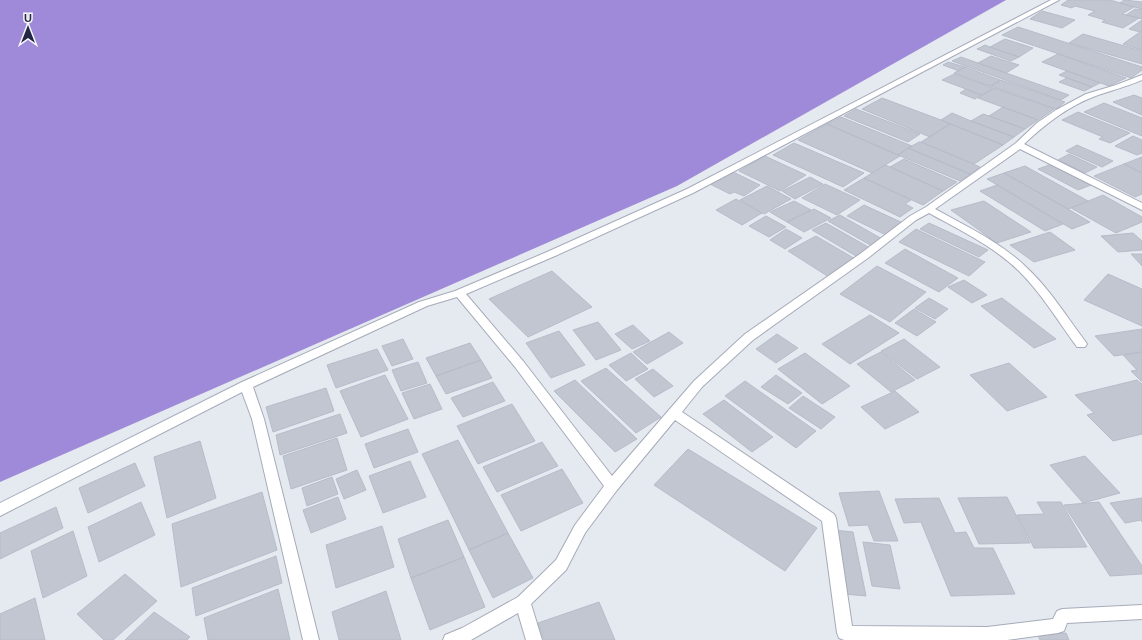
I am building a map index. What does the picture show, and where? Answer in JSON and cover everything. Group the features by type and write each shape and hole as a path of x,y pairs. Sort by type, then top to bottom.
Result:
{"street":[{"path":"0,510 246,385 423,304 459,293 551,254 690,191 1056,0"},
{"path":"450,640 467,634 523,602 561,565 580,529 612,486 698,384 749,337 864,256 914,218 1019,146 1040,125 1059,112 1089,96 1119,87 1142,77"},
{"path":"1019,146 1138,201 1142,207"},
{"path":"929,209 991,244 1009,258 1033,280 1081,344"},
{"path":"459,293 519,364 612,486"},
{"path":"246,385 258,418 311,640"},
{"path":"674,413 829,518 845,632 987,635 1058,626 1062,616 1142,612"},
{"path":"523,602 534,640"}],"shaded area":[{"path":"0,0 1006,0 677,186 0,482"}],"building":[{"path":"1068,0 1110,0 1134,7 1122,14 1139,18 1123,28 1102,22 1105,20 1088,15 1095,11 1075,6 1072,8 1061,5"},
{"path":"1124,0 1142,2 1142,9 1120,3"},
{"path":"1135,9 1142,10 1142,19 1126,15"},
{"path":"1042,11 1075,20 1062,28 1030,19"},
{"path":"1142,20 1142,30 1140,32 1129,29"},
{"path":"1018,27 1142,67 1142,70 1131,78 1002,35"},
{"path":"1142,30 1142,50 1123,44 1140,32"},
{"path":"1083,34 1142,51 1142,64 1069,43"},
{"path":"1005,39 1033,48 1019,57 990,47"},
{"path":"985,45 1019,57 1011,61 977,49"},
{"path":"1058,54 1126,78 1109,86 1042,62"},
{"path":"991,56 1019,65 1006,73 978,63"},
{"path":"961,57 1069,95 1061,100 952,61"},
{"path":"948,62 965,67 959,71 943,65"},
{"path":"965,67 1000,80 990,86 954,73"},
{"path":"1067,71 1100,83 1092,87 1059,75"},
{"path":"954,74 993,88 982,95 942,80"},
{"path":"1067,78 1092,87 1084,91 1059,82"},
{"path":"1001,80 1065,102 1056,109 991,86"},
{"path":"994,88 1054,109 1038,120 978,98"},
{"path":"966,89 981,95 975,99 960,93"},
{"path":"1134,95 1142,98 1142,115 1113,102"},
{"path":"882,98 950,124 930,137 862,109"},
{"path":"1104,103 1142,118 1142,136 1084,112"},
{"path":"1003,107 1038,120 1025,129 989,116"},
{"path":"856,109 920,134 908,142 844,116"},
{"path":"1078,112 1130,133 1110,143 1099,139 1103,137 1062,120"},
{"path":"952,113 1014,137 1003,145 941,120"},
{"path":"983,114 1025,129 1014,137 971,121"},
{"path":"841,117 912,146 898,155 827,124"},
{"path":"827,124 900,156 872,173 798,140"},
{"path":"950,124 1003,145 974,164 921,142"},
{"path":"1133,136 1142,140 1142,153 1137,155 1115,146"},
{"path":"919,142 980,167 970,174 908,148"},
{"path":"794,143 864,173 843,187 773,155"},
{"path":"1077,145 1113,161 1102,167 1066,151"},
{"path":"908,148 970,174 960,181 898,155"},
{"path":"1069,154 1097,167 1085,173 1058,160"},
{"path":"765,156 806,175 780,191 739,171"},
{"path":"1142,157 1142,173 1124,164"},
{"path":"904,159 957,182 943,191 890,167"},
{"path":"1052,164 1091,185 1078,190 1038,169"},
{"path":"1124,164 1142,173 1142,194 1135,197 1094,176"},
{"path":"885,165 943,191 923,205 864,178"},
{"path":"1025,166 1088,201 1068,209 1004,173"},
{"path":"731,171 760,185 744,196 734,192 730,194 710,184"},
{"path":"1004,173 1090,222 1072,229 987,179"},
{"path":"810,177 823,184 795,199 782,191"},
{"path":"864,178 911,200 905,204 913,208 900,217 844,190"},
{"path":"825,184 860,200 837,215 802,198"},
{"path":"997,185 1063,224 1045,231 980,191"},
{"path":"767,186 791,199 764,214 740,200"},
{"path":"1103,195 1142,217 1142,222 1116,233 1071,208"},
{"path":"736,199 762,213 742,225 716,210"},
{"path":"794,201 811,210 787,222 770,212"},
{"path":"984,201 1031,232 997,243 951,210"},
{"path":"864,205 903,223 886,235 847,216"},
{"path":"814,209 831,218 804,232 787,222"},
{"path":"840,215 884,240 872,246 828,221"},
{"path":"766,216 786,227 769,237 749,226"},
{"path":"826,223 870,248 856,256 812,230"},
{"path":"929,223 988,250 979,257 920,229"},
{"path":"786,229 802,238 785,249 770,240"},
{"path":"916,229 985,262 969,276 899,242"},
{"path":"1050,232 1075,250 1034,262 1010,245"},
{"path":"1133,233 1142,241 1142,250 1118,252 1101,236"},
{"path":"816,236 857,260 829,277 788,251"},
{"path":"905,249 958,278 939,292 885,263"},
{"path":"1131,254 1142,254 1142,266"},
{"path":"877,266 926,292 890,322 840,294"},
{"path":"552,271 592,307 528,337 489,299"},
{"path":"1108,274 1142,289 1142,326 1084,300"},
{"path":"964,280 987,295 972,303 948,287"},
{"path":"929,298 948,309 935,319 915,308"},
{"path":"1002,298 1056,339 1034,348 981,306"},
{"path":"914,309 936,322 917,336 895,323"},
{"path":"870,315 899,333 850,364 822,344"},
{"path":"598,322 621,350 596,360 573,330"},
{"path":"633,325 650,341 632,349 615,334"},
{"path":"1142,329 1142,352 1114,356 1095,336"},
{"path":"559,331 585,365 551,378 526,343"},
{"path":"669,332 683,343 647,364 633,352"},
{"path":"777,334 798,348 776,363 756,349"},
{"path":"403,339 413,359 392,366 382,346"},
{"path":"904,339 940,367 917,379 881,351"},
{"path":"470,343 481,360 436,376 426,358"},
{"path":"377,349 388,370 336,388 327,365"},
{"path":"881,352 915,380 891,392 857,364"},
{"path":"1142,352 1141,381 1131,371 1137,370 1123,355"},
{"path":"631,353 648,369 626,381 609,365"},
{"path":"805,353 850,386 822,404 778,369"},
{"path":"481,360 492,378 446,394 436,376"},
{"path":"418,362 427,383 401,391 392,370"},
{"path":"1009,363 1047,397 1007,411 970,375"},
{"path":"606,368 661,417 636,433 581,381"},
{"path":"653,369 673,386 654,397 635,379"},
{"path":"385,375 408,419 361,437 340,391"},
{"path":"776,375 802,393 788,404 761,387"},
{"path":"575,380 637,439 615,452 554,391"},
{"path":"1137,380 1142,384 1142,434 1113,441 1087,415 1094,413 1075,395"},
{"path":"745,381 816,431 796,448 725,396"},
{"path":"493,382 505,401 463,417 451,398"},
{"path":"430,384 442,409 414,419 402,393"},
{"path":"326,388 334,411 273,432 266,407"},
{"path":"895,391 919,412 885,429 861,407"},
{"path":"803,396 835,417 821,429 789,408"},
{"path":"724,400 773,437 752,452 703,414"},
{"path":"512,404 535,441 478,464 457,426"},
{"path":"340,414 347,433 280,455 276,435"},
{"path":"408,429 418,452 374,468 365,444"},
{"path":"337,438 347,470 291,489 283,456"},
{"path":"458,440 508,533 469,550 422,454"},
{"path":"200,441 216,498 167,518 154,457"},
{"path":"542,442 558,466 497,492 483,467"},
{"path":"688,449 817,528 785,571 654,485"},
{"path":"1085,456 1120,493 1083,503 1050,465"},
{"path":"410,461 426,497 383,513 369,476"},
{"path":"135,463 145,486 88,513 79,488"},
{"path":"562,469 583,503 521,531 501,495"},
{"path":"357,470 366,490 344,499 336,479"},
{"path":"332,477 338,494 307,506 302,488"},
{"path":"879,491 898,541 874,541 868,525 849,526 839,493"},
{"path":"262,492 277,550 181,587 172,524"},
{"path":"338,497 346,519 311,533 303,510"},
{"path":"1007,497 1030,543 979,544 958,498"},
{"path":"939,498 955,533 966,532 974,548 993,548 1015,594 951,596 921,522 904,523 895,499"},
{"path":"1142,498 1142,522 1141,520 1125,523 1110,503"},
{"path":"141,502 155,535 99,562 88,527"},
{"path":"1037,502 1061,502 1087,547 1034,548 1017,515 1044,514"},
{"path":"1099,502 1142,566 1142,574 1110,576 1064,505"},
{"path":"56,507 63,528 0,559 0,533"},
{"path":"448,520 464,557 411,578 398,539"},
{"path":"382,526 394,567 336,588 326,545"},
{"path":"834,530 853,532 866,596 844,594"},
{"path":"73,531 87,576 43,598 31,551"},
{"path":"508,533 533,578 493,598 469,550"},
{"path":"863,542 890,545 900,589 872,586"},
{"path":"276,556 282,583 196,616 192,588"},
{"path":"464,557 485,607 430,630 411,578"},
{"path":"125,574 157,601 113,640 104,640 77,614"},
{"path":"278,589 290,640 208,640 204,618"},
{"path":"386,591 401,640 339,640 332,612"},
{"path":"35,598 45,640 0,640 0,614"},
{"path":"599,602 615,640 544,640 538,623"},
{"path":"154,612 190,637 187,640 125,640"},
{"path":"1037,633 1066,633 1069,640 1040,640"}]}
